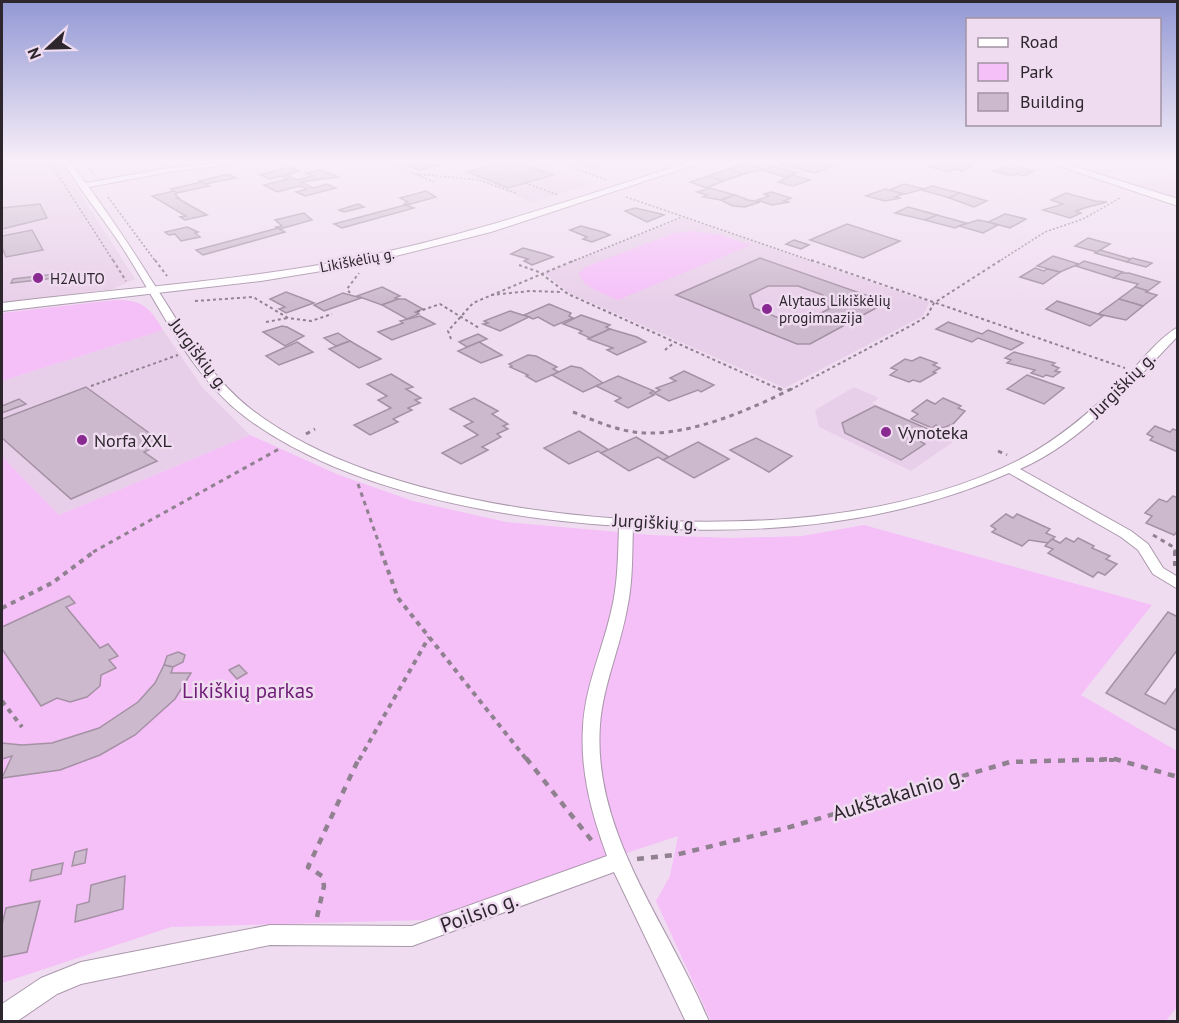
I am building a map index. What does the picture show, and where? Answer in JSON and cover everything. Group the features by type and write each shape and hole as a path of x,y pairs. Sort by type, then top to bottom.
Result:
{"street":[{"name":"Jurgiškių g.","path":"99,209 195,352 236,402 270,429 292,442 352,468 417,489 489,506 541,514 626,522 751,524 840,517 937,493 1009,468 1056,444 1080,425 1178,330"},
{"name":"Likiškėlių g.","path":"2,307 154,291 311,269 415,249 536,209"},
{"path":"1009,468 1126,534 1143,547 1158,571 1178,584"},
{"path":"626,522 622,596 593,706 594,780 603,820 619,861 698,1022"},
{"name":"Poilsio g.","path":"2,1017 49,986 81,973 270,934 312,937 412,936 619,861"}],"path":[{"path":"79,209 127,282"},
{"path":"117,209 165,274"},
{"path":"665,209 1135,371"},
{"path":"573,412 630,431 652,433 695,426 742,410 914,324 927,316 934,303 1045,232 1083,219 1101,209"},
{"path":"451,339 448,331 473,303 486,296 683,216"},
{"path":"519,265 528,265 542,272 564,292 784,391"},
{"path":"350,293 347,289 362,269"},
{"path":"514,284 514,293"},
{"path":"486,296 564,292"},
{"path":"195,301 253,297 288,318"},
{"path":"417,312 441,304 462,315 479,328"},
{"path":"266,322 288,318 311,321 332,314"},
{"path":"665,350 675,342"},
{"path":"91,386 166,358 195,352"},
{"path":"2,608 52,583 106,543 315,429"},
{"path":"352,468 398,598 591,840 619,861"},
{"path":"312,937 324,886 322,876 308,867 355,766 429,637"},
{"path":"2,701 22,727"},
{"name":"Aukštakalnio g.","path":"619,861 675,855 790,826 1010,762 1115,759 1178,777"}],"shaded area":[{"path":"2,209 90,209 135,279 110,290 2,303"},
{"name":"Alytaus Likiškėlių progimnazija","path":"684,218 929,302 923,316 785,388 569,293 544,273"},
{"path":"163,330 202,387 250,435 59,515 2,456 2,381"},
{"path":"854,387 879,398 872,403 956,440 911,471 819,427 815,410"}],"green space":[{"path":"694,231 720,235 751,245 618,300 589,287 579,273 585,267 674,233"},
{"path":"115,300 132,301 144,306 163,330 2,381 2,313"},
{"name":"Likiškių parkas","path":"250,435 339,475 413,501 506,522 652,535 731,538 802,536 864,525 1152,605 1081,695 1177,751 1177,1007 1165,1022 711,1021 656,901 670,876 678,836 424,920 171,927 2,983 2,456 59,515"}],"building":[{"path":"2,209 42,209 47,218 2,229"},
{"path":"174,209 196,209 207,215 185,220 180,217 186,216"},
{"path":"343,209 357,209 344,212 339,210"},
{"path":"391,209 411,209 342,228 334,224"},
{"path":"638,209 664,215 647,222 625,211"},
{"path":"904,209 914,209 937,215 925,220 895,213"},
{"path":"1082,209 1076,211 1081,213 1070,218 1043,210"},
{"path":"304,213 312,220 280,229 276,227 282,226 275,220"},
{"path":"1005,214 1026,219 1010,228 988,222"},
{"path":"937,215 966,223 955,228 925,220"},
{"path":"978,220 998,225 983,233 959,226"},
{"path":"847,224 900,241 863,258 810,240"},
{"path":"581,226 610,235 592,242 583,239 587,237 570,230"},
{"path":"187,227 198,232 195,233 200,237 181,241 175,234 169,235 165,232"},
{"path":"278,228 285,232 203,255 196,250"},
{"path":"32,230 43,250 6,257 2,247 2,236"},
{"path":"1088,238 1110,244 1097,252 1075,246"},
{"path":"794,240 809,245 801,249 786,244"},
{"path":"523,248 553,257 532,265 524,261 528,259 511,254"},
{"path":"1100,250 1131,259 1127,262 1095,253"},
{"path":"1053,256 1079,264 1060,272 1037,266"},
{"path":"760,258 880,300 882,305 852,321 838,317 830,321 843,326 810,344 797,344 676,295","holes":["768,286 798,286 823,295 829,309 811,318 779,318 754,308 750,295"]},
{"path":"1132,258 1152,263 1146,267 1127,262"},
{"path":"1084,261 1123,272 1114,278 1076,266"},
{"path":"1035,268 1060,272 1043,284 1020,277"},
{"name":"H2AUTO","path":"64,273 63,277 11,283 13,279"},
{"path":"1121,273 1160,282 1148,291 1135,287 1138,284 1114,278"},
{"path":"382,287 400,296 382,305 357,296"},
{"path":"1135,287 1157,295 1143,306 1119,299"},
{"path":"286,292 314,303 286,313 279,309 285,307 270,299"},
{"path":"343,293 361,298 324,311 314,305"},
{"path":"405,299 423,309 415,312 419,314 407,319 382,305"},
{"path":"1119,299 1143,306 1126,320 1098,314"},
{"path":"1057,301 1103,316 1090,326 1046,309"},
{"path":"549,304 571,313 569,316 573,318 554,326 538,317 533,319 524,315"},
{"path":"510,311 529,317 500,331 483,324 488,323 484,321"},
{"path":"581,315 610,325 606,327 610,329 590,338 579,333 582,331 563,324"},
{"path":"420,316 435,324 392,340 378,332 403,323 400,321"},
{"path":"948,322 982,334 988,330 1023,343 1011,350 978,338 972,342 936,329"},
{"path":"282,326 304,336 285,346 263,332"},
{"path":"610,329 646,342 617,355 607,350 613,348 588,339"},
{"path":"338,333 350,341 336,346 324,338"},
{"path":"478,334 487,339 467,347 459,342"},
{"path":"350,341 381,359 359,368 329,349"},
{"path":"297,342 313,352 279,365 266,356"},
{"path":"479,342 502,355 481,363 458,351"},
{"path":"1014,352 1055,363 1052,365 1059,368 1055,371 1060,372 1053,377 1046,375 1043,377 1031,373 1035,370 1007,363 1011,360 1005,358"},
{"path":"528,355 536,356 557,367 553,369 559,372 536,382 526,376 528,375 510,367 512,366 509,364"},
{"path":"920,357 937,363 933,365 940,368 933,372 936,373 920,382 913,380 909,382 890,375 897,370 891,368 905,359 912,361"},
{"path":"571,366 581,368 603,383 583,392 552,375"},
{"path":"684,371 714,385 701,392 698,390 669,401 654,393 660,390 656,388 676,381 670,378"},
{"path":"391,374 413,387 406,389 421,398 415,400 420,403 408,408 412,410 393,419 398,422 370,435 354,425 391,408 378,400 387,396 367,384"},
{"path":"1027,375 1064,388 1044,404 1007,389"},
{"path":"618,376 654,391 650,393 654,395 628,408 615,401 621,398 596,386"},
{"name":"Norfa XXL","path":"86,387 163,443 144,452 157,461 71,499 2,438 2,419"},
{"path":"474,398 498,411 492,414 508,424 503,426 508,429 497,434 501,437 482,447 488,450 461,464 442,453 478,435 464,426 473,422 450,409"},
{"path":"943,398 961,406 958,408 965,411 953,424 943,428 936,425 932,428 911,419 918,414 912,411 927,400 935,404"},
{"path":"19,399 26,404 2,413 2,406"},
{"name":"Vynoteka","path":"875,406 930,430 916,439 925,444 901,460 845,433 842,423"},
{"path":"1155,426 1170,432 1173,429 1178,431 1178,452 1150,440 1153,437 1147,434"},
{"path":"579,431 609,450 601,453 598,451 569,464 544,448"},
{"path":"636,437 669,457 663,460 658,457 629,471 601,453"},
{"path":"756,438 792,456 769,472 730,450"},
{"path":"698,442 729,459 694,478 663,460"},
{"path":"1173,496 1178,498 1178,531 1174,535 1146,523 1152,516 1145,513 1159,499 1167,502"},
{"path":"1006,514 1013,518 1017,514 1050,529 1046,533 1055,537 1048,543 1029,540 1022,546 992,532 996,529 991,526"},
{"path":"1066,538 1074,542 1078,538 1094,546 1092,548 1110,556 1106,559 1117,564 1105,575 1098,572 1093,577 1048,553 1053,549 1045,546 1052,539 1060,543"},
{"path":"69,596 75,603 66,607 100,648 108,644 118,656 109,660 116,668 101,675 100,686 87,697 70,702 57,698 41,706 2,649 2,627"},
{"path":"1168,612 1178,617 1178,649 1145,694 1165,704 1178,686 1178,731 1106,693"},
{"path":"178,652 185,655 183,662 173,667 164,665 167,656"},
{"path":"164,665 173,667 171,673 191,673 175,699 135,735 100,755 60,770 2,778 12,756 2,759 2,743 22,745 52,743 99,728 138,702 155,683"},
{"path":"239,665 247,673 237,679 229,670"},
{"path":"87,849 85,863 72,866 75,852"},
{"path":"63,863 61,874 30,881 32,870"},
{"path":"125,876 123,909 75,922 77,905 89,902 91,885"},
{"path":"40,901 27,952 2,957 2,925 6,908"}],"place":[{"name":"H2AUTO","path":"38,278"},
{"name":"Alytaus Likiškėlių progimnazija","path":"767,309"},
{"name":"Vynoteka","path":"886,432"},
{"name":"Norfa XXL","path":"82,440"}]}
